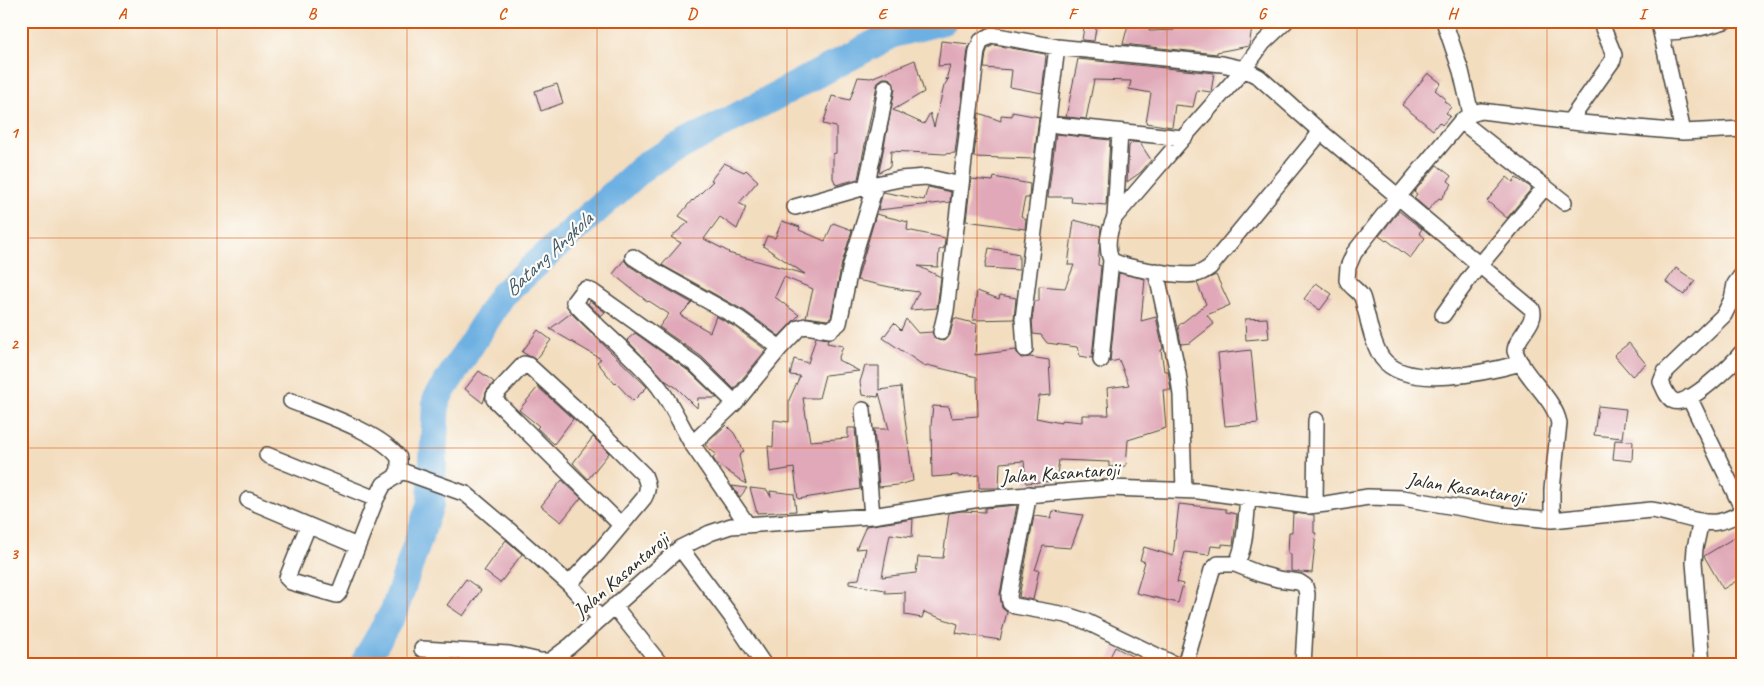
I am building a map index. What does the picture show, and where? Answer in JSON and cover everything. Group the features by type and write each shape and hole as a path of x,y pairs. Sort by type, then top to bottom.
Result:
{"street":[{"path":"1115,217 1244,69 1263,43 1286,21"},
{"path":"1444,21 1462,71 1466,117 1564,202"},
{"path":"1569,122 1613,60 1614,55 1600,21"},
{"path":"1659,27 1675,33 1702,29 1725,21"},
{"path":"1659,27 1683,132"},
{"path":"941,332 946,311 977,51 981,41 992,35 1057,47 1222,64 1244,69 1259,77 1321,132 1534,311 1533,319 1515,347 1516,354 1521,363 1558,418 1552,490 1552,520"},
{"path":"1025,349 1023,318 1057,47"},
{"path":"692,444 735,403 791,336 802,327 830,330 838,323 871,186 886,87"},
{"path":"1521,363 1489,372 1454,376 1412,375 1392,369 1375,345 1362,297 1348,283 1347,272 1354,253 1398,197 1466,117 1481,111 1569,122 1683,132 1743,129"},
{"path":"1047,124 1183,138"},
{"path":"1101,360 1111,260 1108,247 1109,233 1115,217 1120,132"},
{"path":"1111,260 1125,266 1187,275 1196,274 1210,267 1321,132"},
{"path":"795,207 900,179 926,177 962,185"},
{"path":"1442,315 1480,265 1545,187"},
{"path":"633,257 740,319 780,348"},
{"path":"1156,271 1181,395 1184,490"},
{"path":"1743,273 1735,284 1732,299 1724,315 1662,376 1661,382 1668,396 1674,402 1679,402 1697,393 1711,382 1728,368 1743,351"},
{"path":"735,403 696,365 676,349 605,300 584,289 574,302 658,387 692,444 747,524"},
{"path":"569,584 598,553 644,498 648,491 648,485 644,475 597,428 528,365 524,364 494,396 494,399 621,525"},
{"path":"1689,397 1743,511"},
{"path":"291,401 387,444 399,458 404,472"},
{"path":"863,410 872,516"},
{"path":"1315,505 1316,420"},
{"path":"267,455 376,499"},
{"path":"308,526 287,576 288,579 291,582 337,595 382,486 404,472 466,494 569,584 600,618"},
{"name":"Jalan Kasantaroji","path":"422,649 508,654 540,662 548,662 570,646 680,548 710,533 731,526 747,524 872,516 944,504 1029,494 1109,488 1184,490 1293,505 1315,505 1368,497 1403,498 1502,515 1552,520 1651,510 1663,511 1701,521 1718,522 1743,511"},
{"path":"1029,494 1009,596 1010,603 1015,606 1066,615 1085,621 1176,665"},
{"path":"1235,564 1239,559 1242,548 1248,498"},
{"path":"248,500 358,546"},
{"path":"1701,521 1694,548 1694,562 1702,665"},
{"path":"680,548 731,616 764,665"},
{"path":"1184,665 1212,570 1221,562 1235,564 1278,579 1299,582 1305,586 1307,594 1303,665"},
{"path":"614,606 662,665"}],"building":[{"path":"1085,21 1097,21 1094,41 1082,40"},
{"path":"1175,21 1253,21 1249,46 1217,52 1217,54 1123,44 1128,25 1150,25 1149,31 1174,30"},
{"path":"941,41 970,44 955,153 891,151 890,167 879,172 895,89 892,80 883,78 877,85 858,179 836,185 833,178 833,154 836,153 836,127 823,124 832,96 850,100 858,77 871,78 915,60 924,92 893,110 924,124 930,113 934,127 944,86 949,78 946,80 950,65 938,66"},
{"path":"994,45 1045,54 1042,93 1010,87 1012,70 984,68 988,48"},
{"path":"1078,59 1214,73 1211,92 1197,90 1193,107 1175,105 1172,127 1146,123 1151,93 1129,89 1131,81 1094,80 1086,119 1066,117"},
{"path":"1428,73 1441,83 1435,90 1446,99 1444,101 1451,107 1446,113 1450,116 1442,125 1439,122 1433,130 1402,105"},
{"path":"557,84 563,103 541,111 535,91"},
{"path":"1012,112 1039,117 1034,159 974,157 979,113 1001,121 1001,115 1012,116"},
{"path":"1056,134 1110,140 1106,205 1071,202 1072,197 1048,197"},
{"path":"1133,142 1140,143 1151,160 1141,172 1127,182 1129,146"},
{"path":"724,163 744,172 746,170 758,181 739,203 746,207 737,229 720,217 704,239 728,253 805,274 763,246 767,236 775,238 782,221 800,227 799,230 825,241 833,223 852,230 842,263 831,318 827,320 806,317 813,289 784,277 775,297 799,315 779,336 745,311 662,265 681,243 671,237 689,222 679,216 692,200 713,181 711,180"},
{"path":"1437,165 1451,176 1448,181 1452,184 1441,199 1439,198 1428,210 1414,198 1417,194 1414,192"},
{"path":"994,177 1030,184 1029,198 1025,198 1021,216 1026,219 1025,229 966,221 971,179 993,181"},
{"path":"1507,177 1513,182 1516,178 1532,188 1507,218 1487,201"},
{"path":"928,187 951,192 950,202 878,210 883,192 924,200"},
{"path":"1399,211 1422,229 1419,233 1425,238 1410,258 1379,236"},
{"path":"876,214 908,222 907,230 945,238 944,248 939,250 938,267 918,266 941,277 937,308 910,310 919,292 857,280"},
{"path":"1074,220 1101,227 1098,265 1101,266 1092,358 1080,356 1077,347 1047,343 1041,335 1033,334 1032,319 1035,301 1039,301 1039,286 1065,288 1074,265 1068,265"},
{"path":"989,248 1019,254 1019,270 985,268"},
{"path":"624,260 628,265 653,281 692,303 680,315 710,332 716,316 735,327 766,350 734,389 702,357 659,327 669,314 648,302 613,274"},
{"path":"1676,268 1695,281 1684,295 1666,282"},
{"path":"1119,273 1145,279 1141,321 1156,317 1163,349 1161,350 1164,371 1168,371 1171,390 1163,390 1166,428 1128,440 1126,466 1109,467 1109,462 1059,460 1056,481 1026,483 1024,461 1000,463 999,488 979,488 979,475 932,477 931,425 933,406 949,407 952,418 978,416 977,377 927,365 926,367 883,338 894,323 901,330 906,319 918,333 932,332 935,339 943,341 950,335 954,318 977,324 975,355 1016,350 1021,358 1030,357 1049,360 1051,395 1039,396 1036,418 1061,423 1061,420 1082,422 1082,415 1109,415 1107,388 1129,385 1119,360 1110,362"},
{"path":"1216,275 1230,305 1207,315 1214,324 1190,343 1181,344 1178,326 1206,304 1197,283"},
{"path":"1316,283 1332,294 1320,310 1304,299"},
{"path":"977,291 999,299 1000,295 1016,298 1014,319 973,320"},
{"path":"590,301 605,312 601,316 588,304"},
{"path":"571,313 647,387 633,401 615,384 597,362 601,359 550,329"},
{"path":"1267,318 1269,338 1246,340 1245,319"},
{"path":"538,330 551,340 536,360 522,352"},
{"path":"635,333 690,372 717,398 698,398 697,408 677,388 666,381 627,340"},
{"path":"816,337 828,339 827,343 843,346 838,360 859,371 825,375 819,398 803,398 810,441 848,438 848,428 855,428 860,489 798,499 794,468 770,472 768,446 773,447 774,420 789,422 789,400 800,376 790,375 794,359 808,363"},
{"path":"1629,343 1646,364 1632,376 1614,355"},
{"path":"1251,350 1258,423 1225,426 1218,354"},
{"path":"865,366 879,366 879,390 901,387 913,481 879,487 874,429 889,429 879,393 878,397 862,395 860,382"},
{"path":"479,371 494,382 487,390 483,403 465,389"},
{"path":"538,387 573,419 554,444 537,428 539,426 519,410"},
{"path":"1598,406 1626,409 1622,438 1594,435"},
{"path":"726,425 734,433 744,451 739,456 746,484 716,463 713,458 716,454 705,445"},
{"path":"593,437 609,453 588,479 573,463"},
{"path":"1615,440 1633,441 1632,461 1613,459"},
{"path":"562,480 581,498 561,522 541,506"},
{"path":"732,486 747,488 740,497"},
{"path":"750,488 767,490 771,497 770,491 794,494 796,511 757,513"},
{"path":"1179,504 1226,509 1226,512 1237,514 1233,545 1211,546 1209,555 1185,552 1177,582 1183,584 1178,603 1136,593 1145,562 1140,560 1144,547 1173,556"},
{"path":"1017,505 1000,594 1002,608 1007,612 1000,640 956,633 958,624 924,612 922,618 905,615 905,592 885,593 885,590 849,584 849,580 859,579 866,548 856,549 866,526 913,519 912,537 890,534 882,577 916,573 918,557 943,558 949,513 961,511 985,512 985,508"},
{"path":"1053,511 1083,515 1071,548 1043,546 1035,570 1039,570 1033,600 1019,597 1034,516 1051,518"},
{"path":"1293,513 1314,515 1314,533 1316,533 1312,573 1291,571 1291,554 1288,554 1289,532 1292,532"},
{"path":"1737,536 1743,546 1743,577 1723,589 1704,556"},
{"path":"506,540 522,554 500,583 484,571"},
{"path":"466,579 481,590 463,616 447,605"},
{"path":"1115,647 1148,665 1106,665"}],"waterway":[{"name":"Batang Angkola","path":"363,665 394,611 431,502 436,400 502,295 647,164 893,34 943,21"}]}
